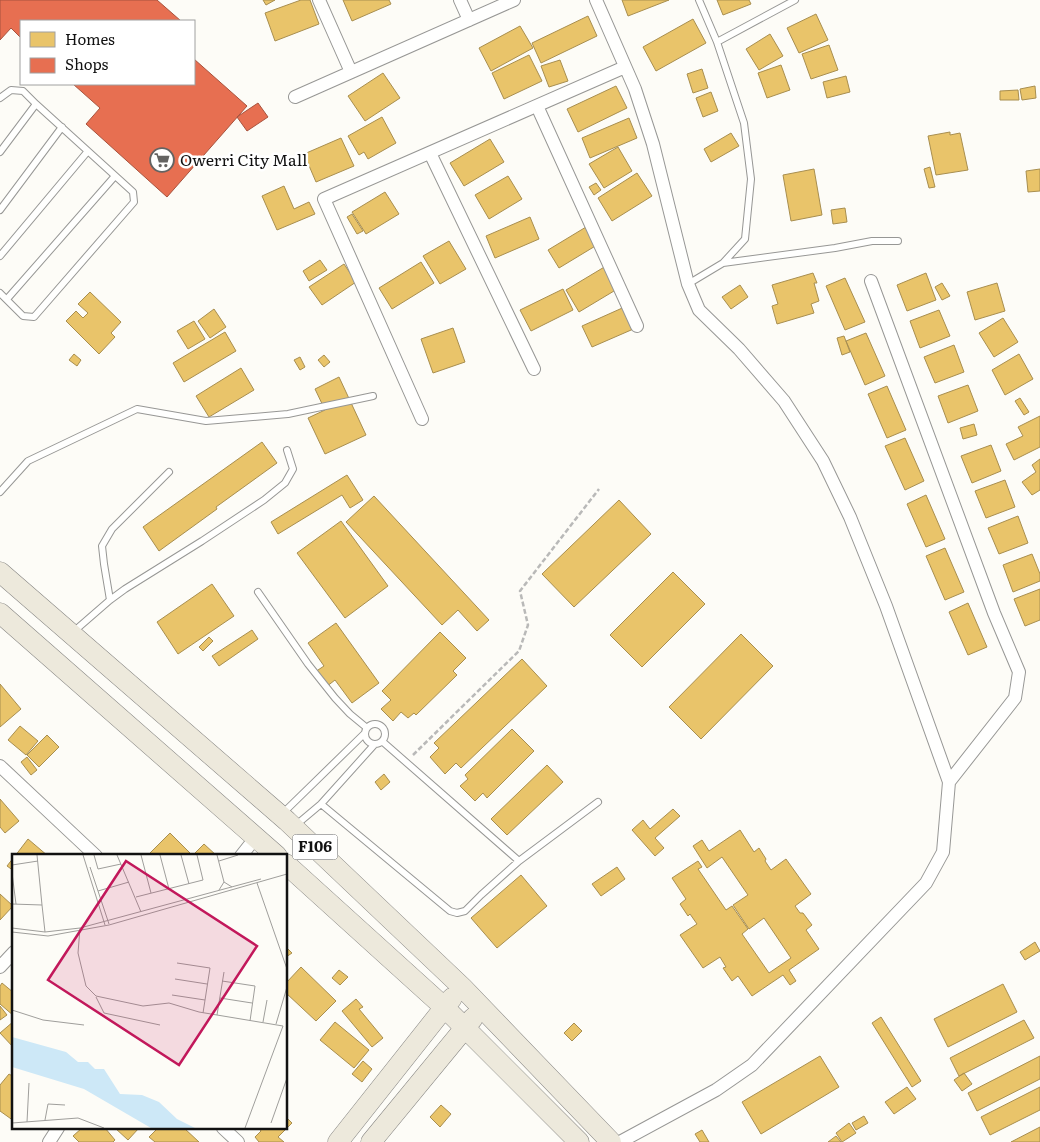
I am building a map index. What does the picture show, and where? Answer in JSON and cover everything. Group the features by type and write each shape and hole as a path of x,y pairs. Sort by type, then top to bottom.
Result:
{"main road":[{"name":"F106","path":"0,572 287,821 462,987 611,1142"},
{"name":"F106","path":"0,613 275,854"},
{"name":"F106","path":"288,866 444,1007 579,1142"},
{"path":"338,1142 444,1007 462,987"},
{"path":"371,1142 482,1008"}],"street":[{"path":"319,0 351,72"},
{"path":"460,0 469,20"},
{"path":"295,98 514,0"},
{"path":"596,0 635,89 652,144 688,284 699,310 739,349 784,401 823,461 850,517 886,606 949,782 943,852 926,883 752,1065 716,1090 620,1142"},
{"path":"422,419 324,199 625,67"},
{"path":"537,106 637,326"},
{"path":"430,153 534,370"},
{"path":"871,281 994,614 1019,672 1015,698 949,782"},
{"path":"0,766 94,854"},
{"path":"243,854 256,837"},
{"path":"0,968 12,954"},
{"path":"49,1142 57,1130"},
{"path":"225,1130 238,1142"}],"lane":[{"path":"688,284 723,263 745,239 750,179 744,123 717,42 699,0"},
{"path":"717,42 795,0"},
{"path":"0,98 11,90 23,91 133,192 134,202 34,316 23,316 0,293"},
{"path":"0,152 36,104"},
{"path":"0,210 62,127"},
{"path":"0,256 88,151"},
{"path":"7,299 115,176"},
{"path":"723,263 835,248 872,241 898,241"},
{"path":"0,492 28,461 137,409 206,421 288,414 373,396"},
{"path":"71,633 125,589 264,500 285,483 293,470 287,450"},
{"path":"110,600 102,546 112,529 169,472"},
{"path":"258,592 308,664 335,698 366,730 366,738 369,742 380,744 384,742"},
{"path":"287,821 371,724 382,726 385,730 384,742"},
{"path":"384,742 519,861"},
{"path":"287,821 321,804 374,744"},
{"path":"321,804 450,912 457,913 465,911 519,861 598,802"}],"path":[{"path":"407,761 519,651 528,625 520,591 599,489"}],"building: Homes":[{"path":"263,0 275,0 266,5"},
{"path":"301,0 310,0 319,24 275,41 265,13"},
{"path":"343,0 389,0 391,4 352,21"},
{"path":"622,0 669,0 628,16"},
{"path":"717,0 749,0 751,4 723,15"},
{"path":"816,14 828,40 799,53 787,28"},
{"path":"588,16 597,36 541,63 532,43"},
{"path":"693,19 706,43 656,71 643,47"},
{"path":"520,26 533,48 491,71 479,48"},
{"path":"770,34 783,56 759,70 746,49"},
{"path":"829,45 838,70 811,79 802,54"},
{"path":"529,55 542,81 504,99 492,73"},
{"path":"560,60 568,81 549,87 541,66"},
{"path":"781,65 790,90 767,98 758,73"},
{"path":"702,69 708,88 693,93 687,74"},
{"path":"383,73 400,98 365,121 348,96"},
{"path":"846,76 850,92 827,98 823,82"},
{"path":"616,86 627,108 578,132 567,109"},
{"path":"1035,86 1036,98 1022,100 1020,89"},
{"path":"1018,90 1019,100 1000,100 1000,91"},
{"path":"711,92 718,111 703,117 696,98"},
{"path":"382,117 396,143 368,159 364,152 359,155 348,136"},
{"path":"629,118 637,138 590,158 582,138"},
{"path":"950,132 950,135 960,133 968,170 936,175 928,136"},
{"path":"731,133 739,146 711,162 704,149"},
{"path":"341,138 354,166 316,182 304,154"},
{"path":"490,139 504,162 464,186 450,163"},
{"path":"618,147 632,171 604,188 589,164"},
{"path":"930,167 935,187 929,188 924,169"},
{"path":"814,169 822,215 791,221 783,175"},
{"path":"1040,169 1040,191 1028,192 1026,171"},
{"path":"637,173 652,196 612,221 598,198"},
{"path":"508,176 522,199 489,219 475,195"},
{"path":"596,183 601,190 594,195 589,187"},
{"path":"284,186 294,209 309,202 315,214 277,230 262,196"},
{"path":"385,192 399,214 366,234 352,212"},
{"path":"845,208 847,222 833,224 831,210"},
{"path":"352,214 363,231 357,234 347,217"},
{"path":"530,217 539,239 495,258 486,236"},
{"path":"586,227 597,245 559,268 548,250"},
{"path":"449,241 466,269 440,284 423,256"},
{"path":"320,260 327,270 309,281 303,271"},
{"path":"421,262 434,283 392,309 379,288"},
{"path":"344,264 356,282 322,305 309,287"},
{"path":"606,266 619,288 579,312 566,290"},
{"path":"813,273 817,283 814,283 819,301 811,304 814,313 777,324 772,306 778,304 772,285"},
{"path":"926,273 936,300 907,311 897,285"},
{"path":"845,278 865,322 845,330 826,286"},
{"path":"942,283 950,296 942,300 935,287"},
{"path":"997,283 1005,311 975,320 967,292"},
{"path":"740,285 748,297 731,309 722,297"},
{"path":"563,289 573,310 531,331 520,310"},
{"path":"90,292 121,322 111,333 115,337 99,354 66,321 76,311 83,318 88,313 78,304"},
{"path":"629,305 638,327 592,347 582,326"},
{"path":"214,309 226,327 210,338 198,321"},
{"path":"939,310 950,336 920,348 910,321"},
{"path":"1003,318 1018,342 994,357 979,333"},
{"path":"194,321 205,339 188,349 177,331"},
{"path":"453,328 465,362 433,373 421,339"},
{"path":"225,332 236,351 184,382 173,363"},
{"path":"866,333 885,376 865,385 846,341"},
{"path":"844,336 850,352 842,355 837,338"},
{"path":"954,345 964,372 935,383 924,357"},
{"path":"74,354 81,360 77,366 69,360"},
{"path":"1019,354 1033,379 1005,395 992,370"},
{"path":"324,355 330,362 324,367 318,360"},
{"path":"300,357 305,367 300,370 294,360"},
{"path":"241,368 254,390 209,417 196,396"},
{"path":"339,377 366,435 325,454 308,418 325,410 315,389"},
{"path":"968,385 978,411 948,423 938,396"},
{"path":"887,386 906,430 887,438 868,394"},
{"path":"1020,398 1029,412 1024,415 1015,401"},
{"path":"1040,416 1040,447 1014,460 1006,444 1023,436 1018,427"},
{"path":"974,424 977,435 963,439 960,428"},
{"path":"905,438 924,481 905,490 885,446"},
{"path":"262,442 277,463 159,551 143,527"},
{"path":"991,445 1001,471 972,483 961,456"},
{"path":"1040,459 1040,490 1032,495 1022,482 1036,472 1032,465"},
{"path":"347,475 363,500 350,508 342,495 278,534 271,522"},
{"path":"1005,480 1015,507 986,518 975,491"},
{"path":"926,495 945,539 926,547 907,504"},
{"path":"374,496 489,620 477,631 458,610 442,625 346,522"},
{"path":"619,500 651,534 574,607 542,574"},
{"path":"1018,516 1028,543 999,554 988,528"},
{"path":"341,521 388,586 345,618 297,553"},
{"path":"945,548 964,592 945,600 926,556"},
{"path":"1032,554 1040,574 1040,581 1013,592 1003,565"},
{"path":"673,572 705,604 642,667 610,635"},
{"path":"212,584 234,616 178,654 157,622"},
{"path":"1040,589 1040,620 1025,626 1014,599"},
{"path":"968,603 987,647 968,655 949,612"},
{"path":"336,623 379,683 352,703 335,680 326,687 315,672 324,666 308,643"},
{"path":"252,630 258,639 219,666 212,656"},
{"path":"440,632 466,658 453,671 457,675 416,715 414,713 408,718 401,712 393,721 381,709 391,700 382,691"},
{"path":"741,634 773,666 701,739 669,707"},
{"path":"209,637 213,641 203,651 199,647"},
{"path":"522,659 547,686 461,768 456,763 445,774 430,757 439,748 434,743"},
{"path":"0,684 21,709 0,727"},
{"path":"20,726 38,741 26,755 8,740"},
{"path":"512,729 534,751 487,798 483,793 475,801 460,786 468,779 465,775"},
{"path":"47,735 59,747 39,767 27,755"},
{"path":"27,757 37,770 31,775 21,762"},
{"path":"547,765 563,782 507,835 491,819"},
{"path":"384,774 390,782 381,790 375,782"},
{"path":"0,799 19,821 5,833 0,827"},
{"path":"673,809 680,816 655,838 664,848 655,856 632,830 643,820 650,829"},
{"path":"740,830 754,852 759,848 771,870 786,859 811,894 795,906 812,925 806,930 819,949 789,970 796,981 790,985 783,975 752,996 738,976 732,981 723,968 726,967 720,957 703,968 680,935 697,924 690,914 688,916 680,904 686,899 672,878 698,861 702,867 698,869 726,910 732,906 748,929 742,934 769,973 791,958 764,918 749,929 733,905 748,895 722,857 707,868 693,846 702,840 709,851"},
{"path":"170,833 191,854 149,854"},
{"path":"28,839 46,854 17,854"},
{"path":"204,844 215,854 194,854"},
{"path":"12,860 12,870 7,866"},
{"path":"617,867 625,879 601,896 592,884"},
{"path":"521,875 547,906 497,948 471,918"},
{"path":"0,894 12,907 0,920"},
{"path":"1035,942 1040,951 1025,960 1020,952"},
{"path":"301,967 336,1001 316,1021 288,995 288,981"},
{"path":"339,970 348,977 340,985 332,978"},
{"path":"2,983 12,991 12,1014 0,1004 0,986"},
{"path":"1003,984 1017,1012 948,1047 934,1019"},
{"path":"356,999 363,1007 359,1009 383,1038 372,1047 342,1011"},
{"path":"0,1006 7,1015 0,1020"},
{"path":"881,1017 921,1081 912,1087 872,1023"},
{"path":"1024,1020 1034,1038 959,1076 950,1058"},
{"path":"335,1022 369,1050 354,1068 320,1040"},
{"path":"12,1023 12,1046 0,1033"},
{"path":"574,1023 582,1031 572,1041 564,1033"},
{"path":"820,1056 839,1087 761,1134 742,1102"},
{"path":"1040,1056 1040,1079 977,1111 968,1093"},
{"path":"363,1061 372,1069 362,1082 352,1074"},
{"path":"964,1073 972,1084 962,1091 954,1080"},
{"path":"9,1074 12,1076 12,1120 0,1111 0,1085"},
{"path":"907,1087 916,1099 894,1114 885,1102"},
{"path":"1040,1087 1040,1110 990,1135 981,1117"},
{"path":"441,1105 451,1114 440,1127 430,1117"},
{"path":"864,1116 868,1123 856,1130 852,1123"},
{"path":"288,1119 292,1123 288,1127"},
{"path":"849,1123 856,1133 842,1142 836,1133"},
{"path":"1040,1127 1040,1142 1011,1142"},
{"path":"80,1130 107,1130 115,1140 113,1142 79,1142 73,1136"},
{"path":"117,1130 137,1130 128,1140"},
{"path":"156,1130 186,1130 199,1142 155,1142 149,1137"},
{"path":"285,1130 278,1137 284,1142 259,1142 255,1137 261,1131"},
{"path":"702,1130 709,1142 700,1142 695,1134"},
{"path":"836,1136 841,1142 828,1142"}],"building: Shops":[{"path":"0,0 157,0 180,20 20,20 20,37 11,28 0,40"},
{"name":"Owerri City Mall","path":"195,60 247,106 167,197 86,124 100,108 74,85 195,85"},
{"path":"258,103 268,117 247,131 237,117"}],"place":[{"name":"Owerri City Mall","path":"162,160"}]}
